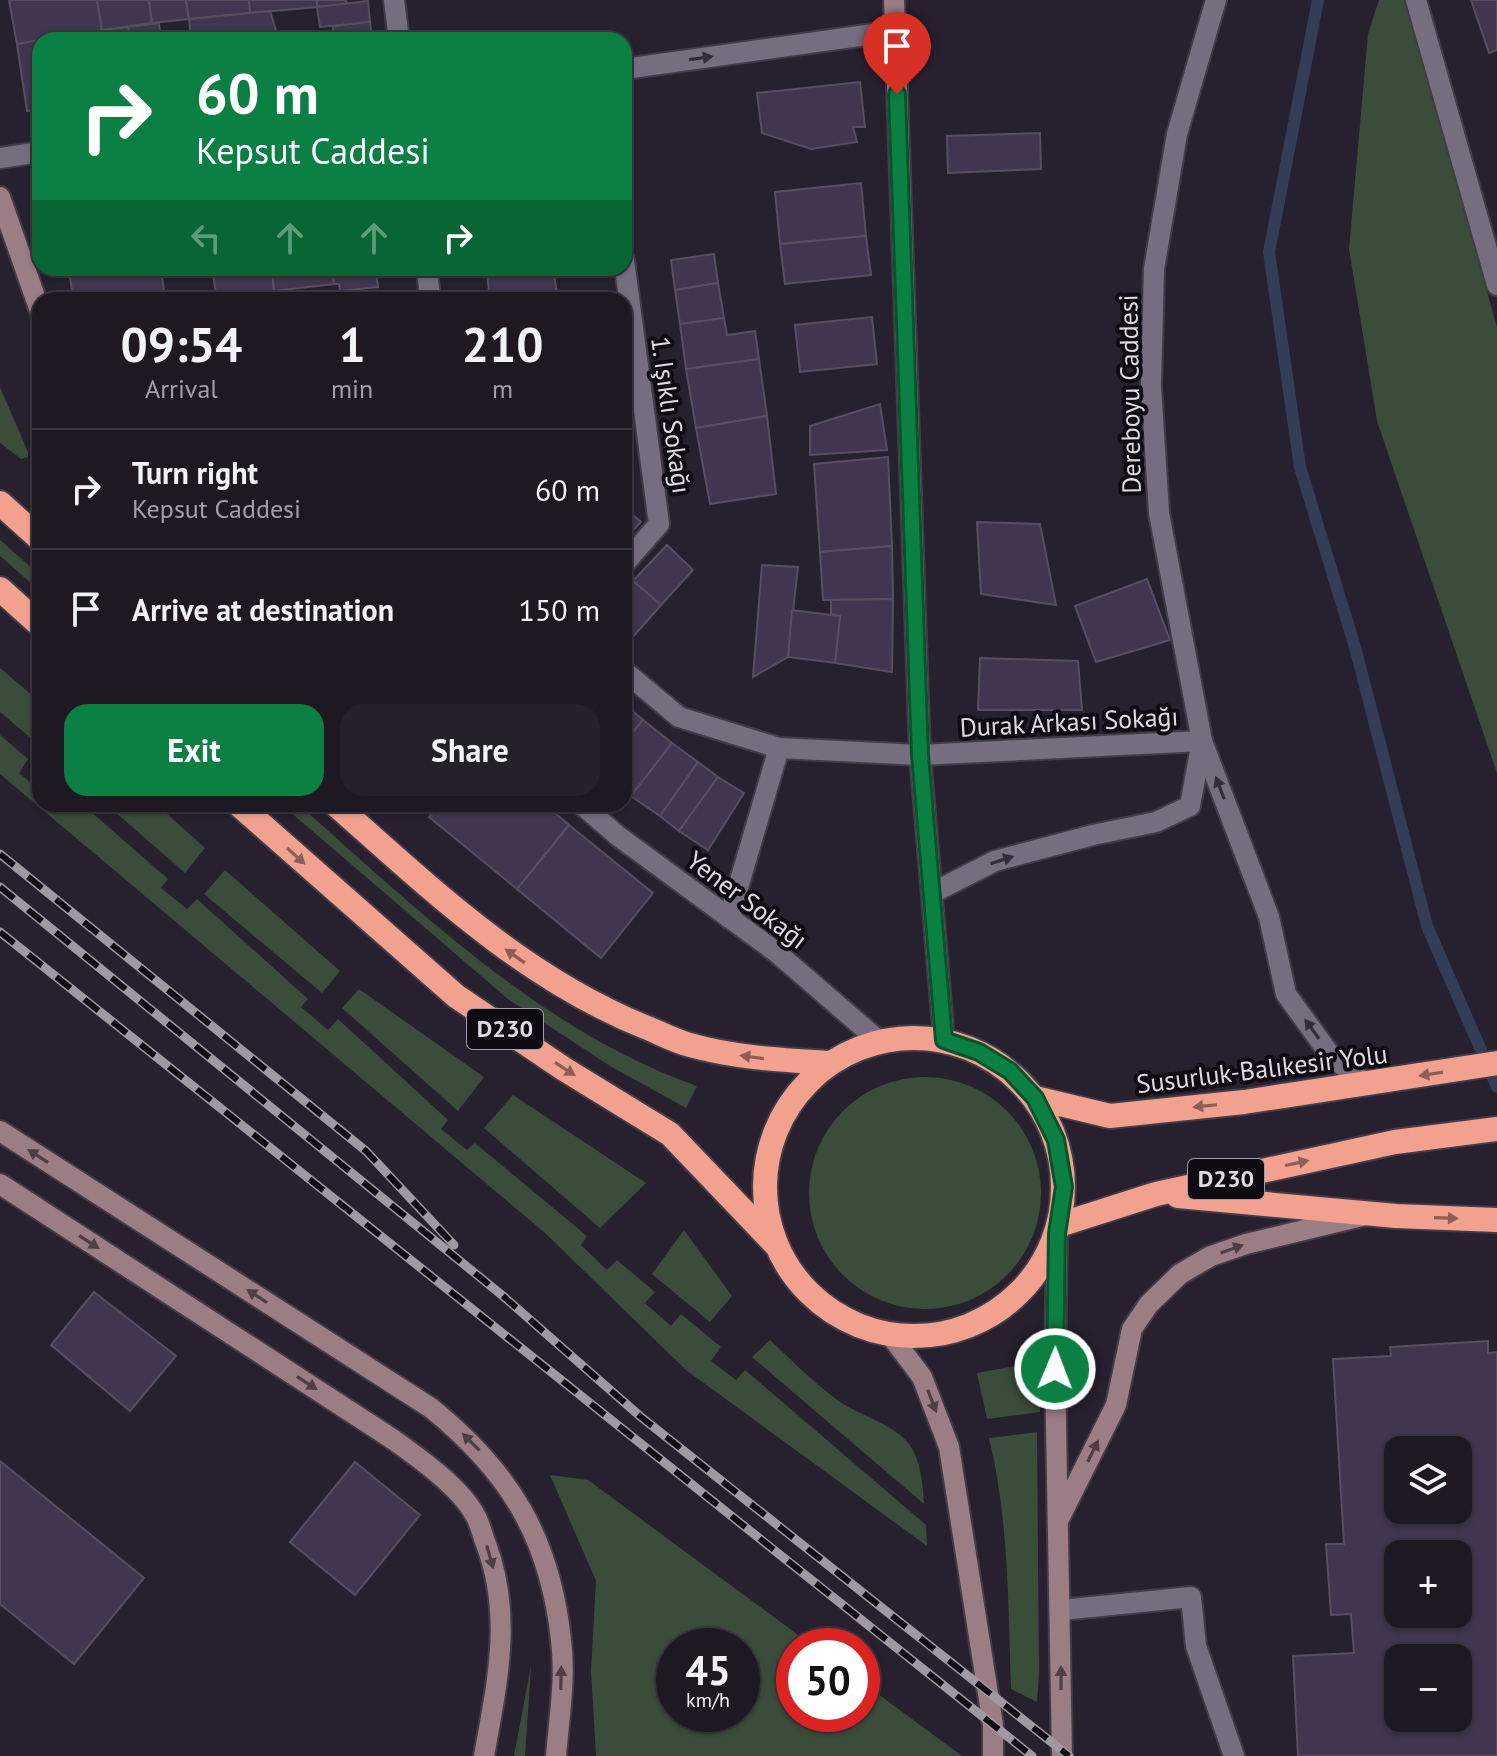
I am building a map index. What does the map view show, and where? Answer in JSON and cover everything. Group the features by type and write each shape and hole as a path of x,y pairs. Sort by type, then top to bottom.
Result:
{"highway":[{"path":"0,503 32,532"},
{"path":"0,589 32,618"},
{"name":"D230","path":"247,812 456,996 564,1069 670,1134 776,1245"},
{"name":"D230","path":"344,812 438,896 517,958 601,1009 689,1045 753,1058 830,1063"},
{"path":"911,1037 944,1040 979,1052 1010,1071 1035,1098 1056,1140 1064,1187 1058,1229 1038,1272 1010,1303 974,1326 933,1337 891,1336 842,1319 803,1288 776,1245 764,1195 770,1144 793,1098 830,1063 853,1049 879,1041 911,1037"},
{"name":"Susurluk-Balıkesir Yolu","path":"1035,1098 1110,1116 1244,1102 1497,1063"},
{"name":"D230","path":"1058,1229 1156,1194 1395,1142 1497,1129"},
{"path":"1156,1194 1384,1215 1497,1220"}],"main road":[{"path":"894,0 920,755 944,1040"},
{"path":"0,197 33,292"},
{"path":"0,1131 431,1408 488,1460 510,1486 526,1515 539,1544 550,1585 562,1641 556,1756"},
{"path":"0,1184 394,1440 435,1470 475,1513 491,1557 501,1601 501,1653 484,1756"},
{"path":"1058,1521 1116,1405 1132,1329 1149,1304 1180,1274 1211,1256 1246,1244 1384,1215"},
{"path":"1058,1229 1055,1369 1062,1756"},
{"path":"891,1336 922,1377 949,1447 993,1725 993,1756"}],"street":[{"path":"394,0 398,32"},
{"name":"Dereboyu Caddesi","path":"1202,741 1159,513 1151,386 1154,269 1177,134 1216,0"},
{"path":"1416,0 1497,285"},
{"path":"632,68 895,31"},
{"path":"0,158 32,153"},
{"name":"1. Işıklı Sokağı","path":"632,320 659,524 632,555"},
{"name":"Durak Arkası Sokağı","path":"632,678 679,717 779,748 920,755 1202,741"},
{"path":"932,893 995,861 1156,822 1190,806 1202,741"},
{"path":"1202,741 1269,917 1286,994 1331,1056 1366,1084"},
{"path":"729,918 779,748"},
{"name":"Yener Sokağı","path":"590,812 618,836 776,952 879,1041"},
{"path":"1061,1610 1191,1597 1196,1646 1234,1756"}],"green space":[{"path":"1379,0 1405,0 1497,327 1497,773 1377,421 1349,249 1368,34"},
{"path":"0,387 28,457 21,459 0,443"},
{"path":"0,540 32,568 32,584 0,556"},
{"path":"0,668 32,695 32,739 0,712"},
{"path":"0,735 28,759 19,773 32,784 32,801 0,774"},
{"path":"45,812 91,812 168,879 161,888 187,909 197,899 308,999 301,1007 328,1030 338,1019 448,1120 441,1129 467,1150 475,1143 587,1236 581,1245 607,1270 617,1260 655,1292 645,1303 671,1326 681,1314 721,1347 711,1361 736,1380 745,1370 926,1525 927,1546 686,1370 544,1232"},
{"path":"115,812 165,812 205,848 185,873"},
{"path":"290,812 307,812 437,926 535,1001 586,1034 640,1062 697,1086 686,1108 610,1066 508,999"},
{"path":"225,870 340,971 322,993 204,894"},
{"path":"359,989 484,1077 458,1111 342,1008"},
{"path":"925,1077 970,1085 990,1096 1007,1111 1022,1128 1033,1148 1041,1193 1033,1238 1022,1258 1007,1275 990,1290 970,1301 925,1309 880,1301 860,1290 843,1275 828,1258 817,1238 809,1193 817,1148 828,1128 843,1111 860,1096 880,1085"},
{"path":"513,1095 646,1183 600,1228 484,1128"},
{"path":"684,1230 732,1296 710,1322 652,1274"},
{"path":"770,1340 835,1398 903,1437 919,1465 924,1504 752,1357"},
{"path":"1038,1362 1040,1412 987,1419 977,1373"},
{"path":"1037,1432 1037,1702 1011,1689 1004,1531 989,1438"},
{"path":"550,1475 588,1480 789,1628 776,1628 776,1732 880,1732 880,1695 962,1756 596,1756 591,1670 596,1581"},
{"path":"531,1666 525,1756 514,1756"}],"building":[{"path":"9,0 97,0 102,30 32,32 32,42 17,44"},
{"path":"97,0 149,0 152,23 102,30"},
{"path":"149,0 186,0 189,19 152,23"},
{"path":"186,0 249,0 250,13 189,19"},
{"path":"249,0 317,0 317,7 250,13"},
{"path":"317,0 346,0 347,4 317,7"},
{"path":"1471,0 1497,0 1497,50 1489,53"},
{"path":"368,1 370,22 320,27 317,7"},
{"path":"270,11 277,32 190,32 189,19"},
{"path":"370,22 371,32 333,32 333,26"},
{"path":"159,23 160,32 129,32 128,27"},
{"path":"128,27 129,32 96,32"},
{"path":"32,41 32,110 27,111 17,44"},
{"path":"860,82 865,127 853,127 857,142 811,149 762,133 757,93"},
{"path":"1040,133 1041,169 948,173 947,136"},
{"path":"861,183 866,236 780,244 775,192"},
{"path":"866,236 871,275 785,284 780,244"},
{"path":"714,254 718,283 675,290 671,260"},
{"path":"70,276 162,276 164,292 72,292"},
{"path":"213,276 273,276 274,291 216,292"},
{"path":"273,276 333,276 334,284 274,291"},
{"path":"333,276 377,276 378,287 340,291 339,284 334,284"},
{"path":"487,276 554,276 557,292 489,292"},
{"path":"718,283 724,318 680,324 675,290"},
{"path":"872,317 877,364 800,372 795,325"},
{"path":"724,318 727,335 755,331 759,359 686,369 680,324"},
{"path":"759,359 767,416 696,428 686,369"},
{"path":"880,404 887,450 810,455 810,426"},
{"path":"767,416 776,494 710,504 696,428"},
{"path":"888,457 892,546 820,552 814,464"},
{"path":"632,514 641,522 632,532"},
{"path":"977,522 1040,524 1056,605 981,594"},
{"path":"667,545 693,570 661,605 633,581"},
{"path":"892,546 893,599 823,600 820,552"},
{"path":"762,565 798,567 788,657 753,677"},
{"path":"1147,579 1170,640 1096,662 1075,606"},
{"path":"632,582 661,605 632,638"},
{"path":"893,599 892,672 835,663 840,616 831,614 831,600"},
{"path":"792,610 840,616 835,663 788,657"},
{"path":"980,658 1078,661 1082,710 978,710"},
{"path":"632,711 643,720 632,733"},
{"path":"643,720 672,743 632,795 632,733"},
{"path":"672,743 698,762 660,816 632,795"},
{"path":"698,762 718,777 679,831 660,816"},
{"path":"718,777 744,793 708,850 679,831"},
{"path":"433,812 554,812 569,825 517,889 429,817"},
{"path":"569,825 653,893 601,958 517,889"},
{"path":"94,1292 176,1356 130,1411 51,1345"},
{"path":"1488,1341 1488,1353 1497,1352 1497,1756 1298,1756 1293,1656 1354,1653 1351,1614 1331,1615 1326,1544 1344,1544 1333,1359 1391,1356 1390,1347"},
{"path":"0,1461 144,1578 74,1664 0,1604"},
{"path":"355,1462 420,1515 355,1595 290,1542"}],"waterway":[{"path":"1318,0 1269,252 1300,467 1355,647 1427,926 1497,1087"}],"railway":[{"path":"0,854 366,1151 454,1245"},
{"path":"0,887 503,1296 641,1417 1069,1756"},
{"path":"0,932 1032,1756"}],"route":[{"path":"897,94 920,755 944,1040 979,1052 1010,1071 1035,1098 1056,1140 1064,1187 1057,1234 1055,1369"}]}
